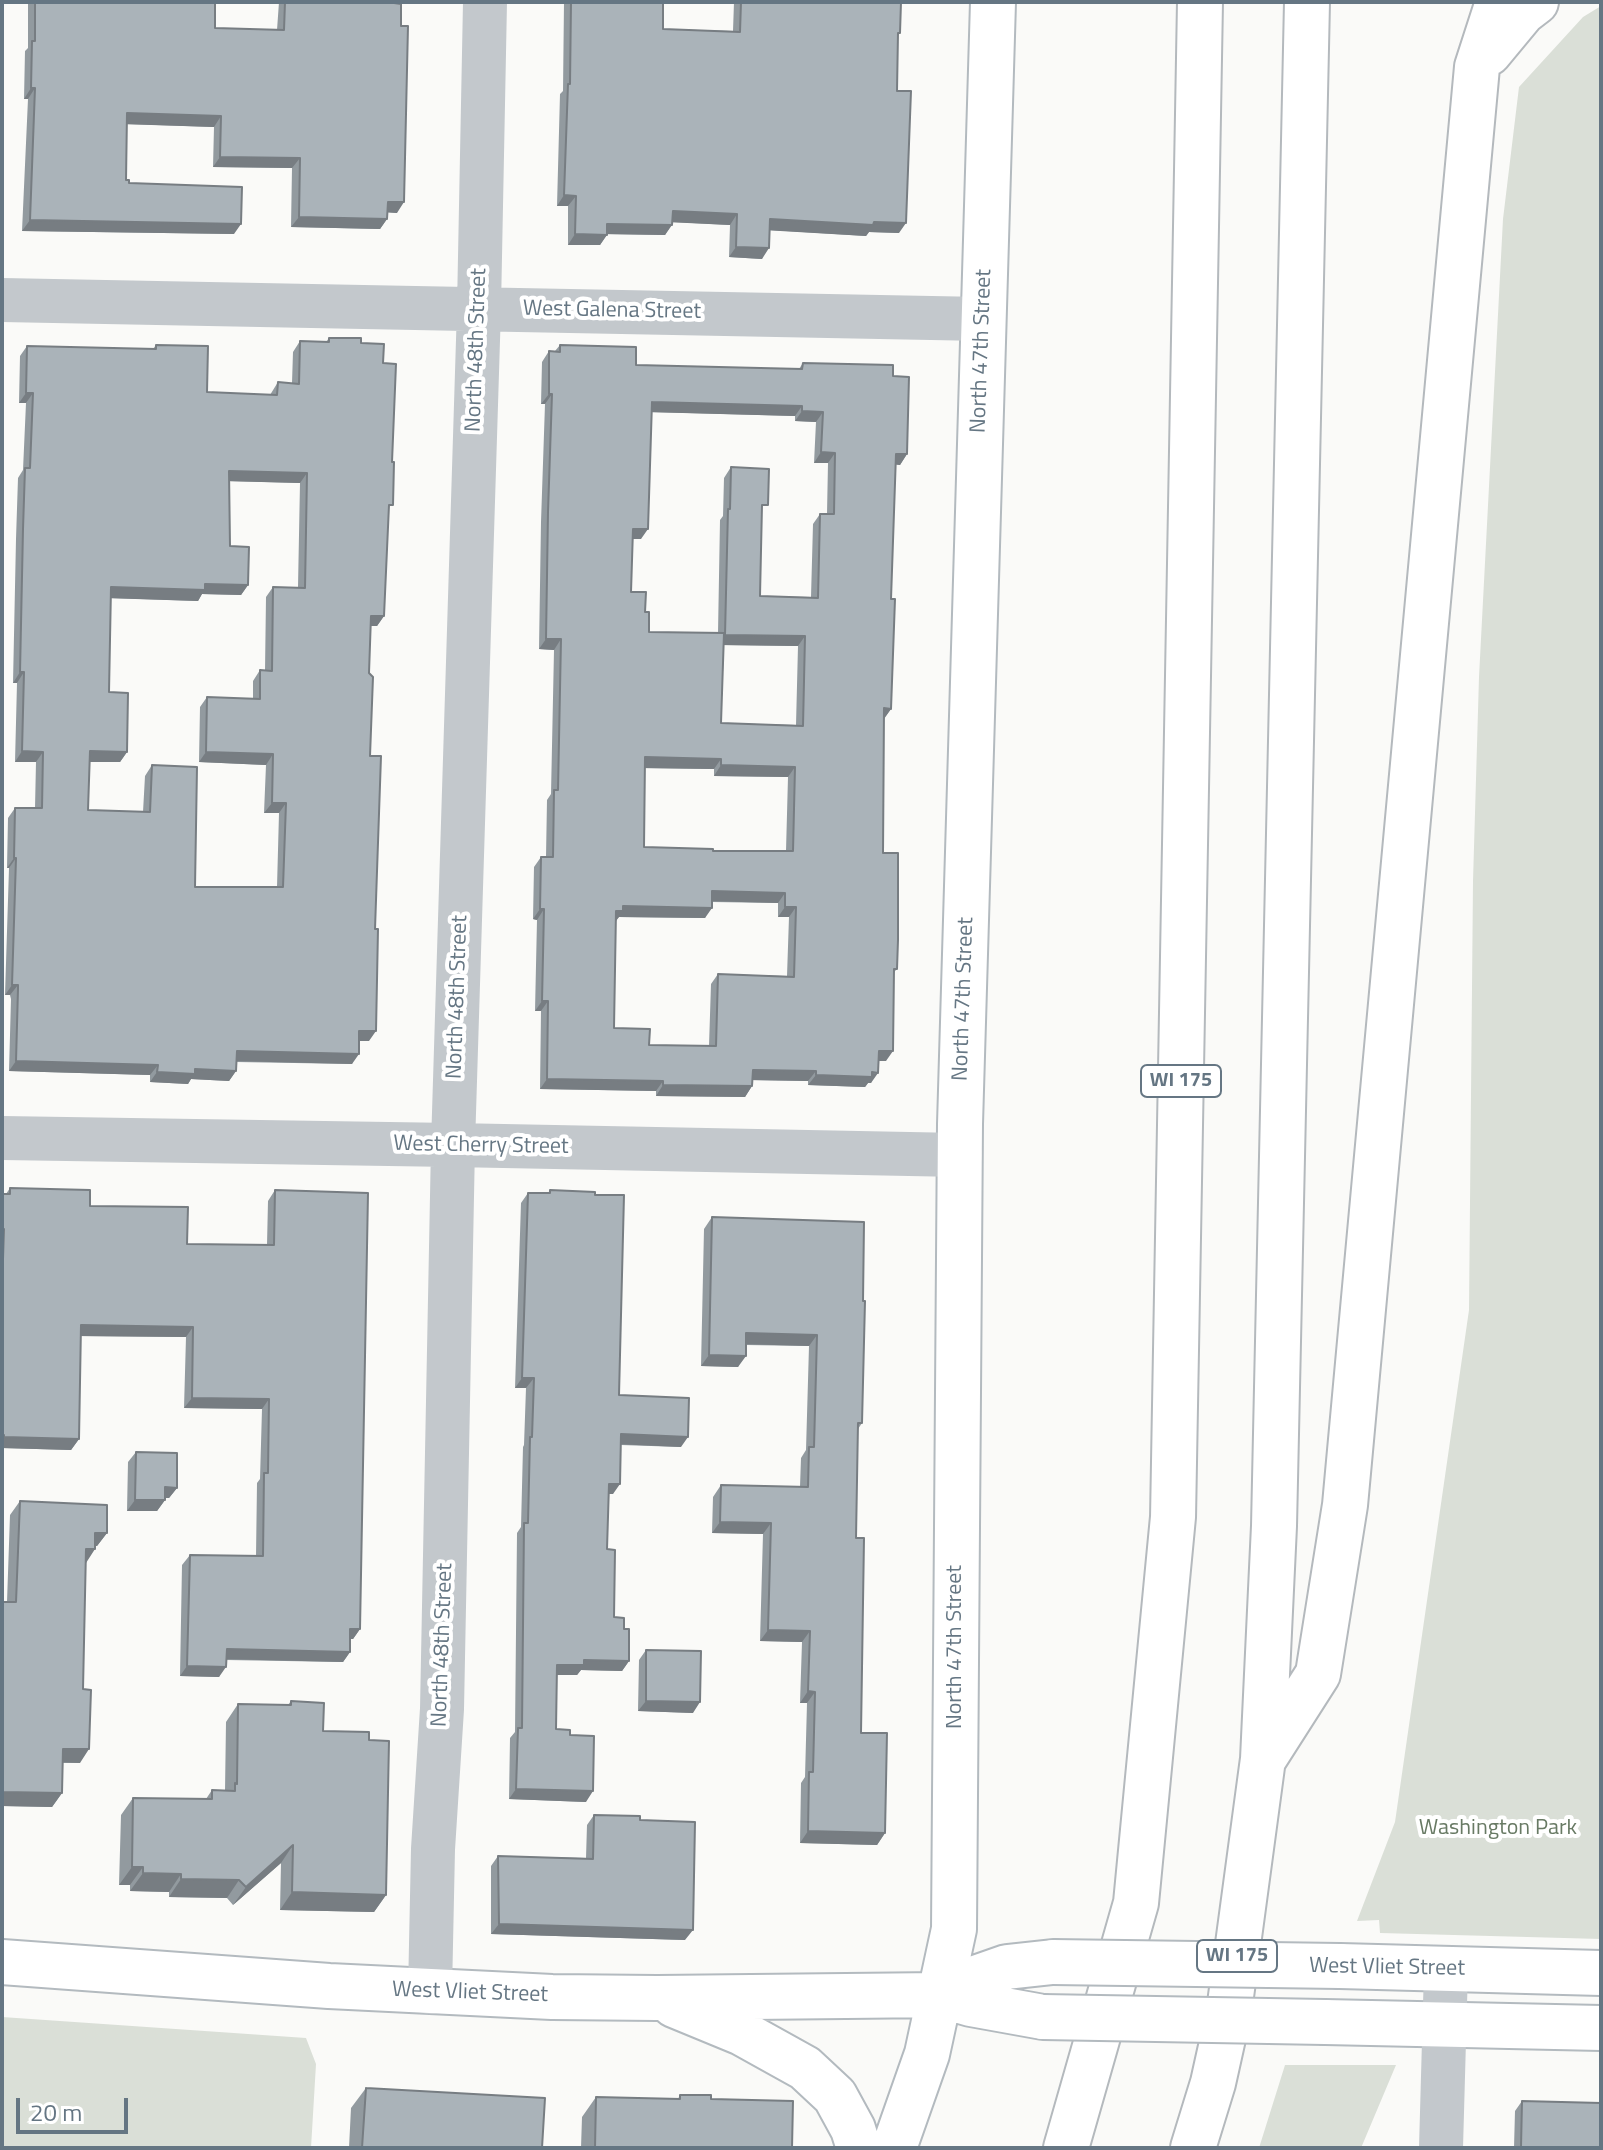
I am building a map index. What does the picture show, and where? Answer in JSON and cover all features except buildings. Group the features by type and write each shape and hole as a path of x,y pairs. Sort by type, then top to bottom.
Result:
{"main road":[{"name":"North 47th Street","path":"894,2148 927,2054 954,1929 960,1155 993,2"},
{"name":"WI 175","path":"1066,2148 1136,1903 1173,1517 1200,2"},
{"name":"WI 175","path":"1193,2148 1213,2083 1229,2011 1263,1759 1274,1526 1307,2"},
{"path":"1263,1759 1318,1674 1345,1505 1477,67 1498,2"},
{"path":"1477,67 1523,12 1536,2"},
{"name":"West Vliet Street","path":"2,1962 430,1992 657,1998 940,1995 1043,2017 1601,2028"},
{"name":"West Vliet Street","path":"940,1995 967,1981 1007,1967 1053,1962 1601,1973"},
{"path":"657,1998 742,2033 805,2068 835,2096 853,2129 859,2148"}],"street":[{"name":"North 48th Street","path":"430,1992 433,1849 442,1709 453,1145 479,308 485,2"},
{"name":"West Galena Street","path":"2,300 983,319"},
{"name":"West Cherry Street","path":"2,1138 960,1155"},
{"path":"1441,2148 1446,1969"}],"green space":[{"name":"Washington Park","path":"1601,6 1601,1939 1380,1933 1379,1920 1357,1921 1395,1822 1469,1310 1473,881 1479,677 1503,219 1519,87 1583,17"},
{"path":"2,2017 306,2038 316,2064 311,2148 2,2148"},
{"path":"1285,2065 1396,2065 1361,2148 1259,2148"}]}
